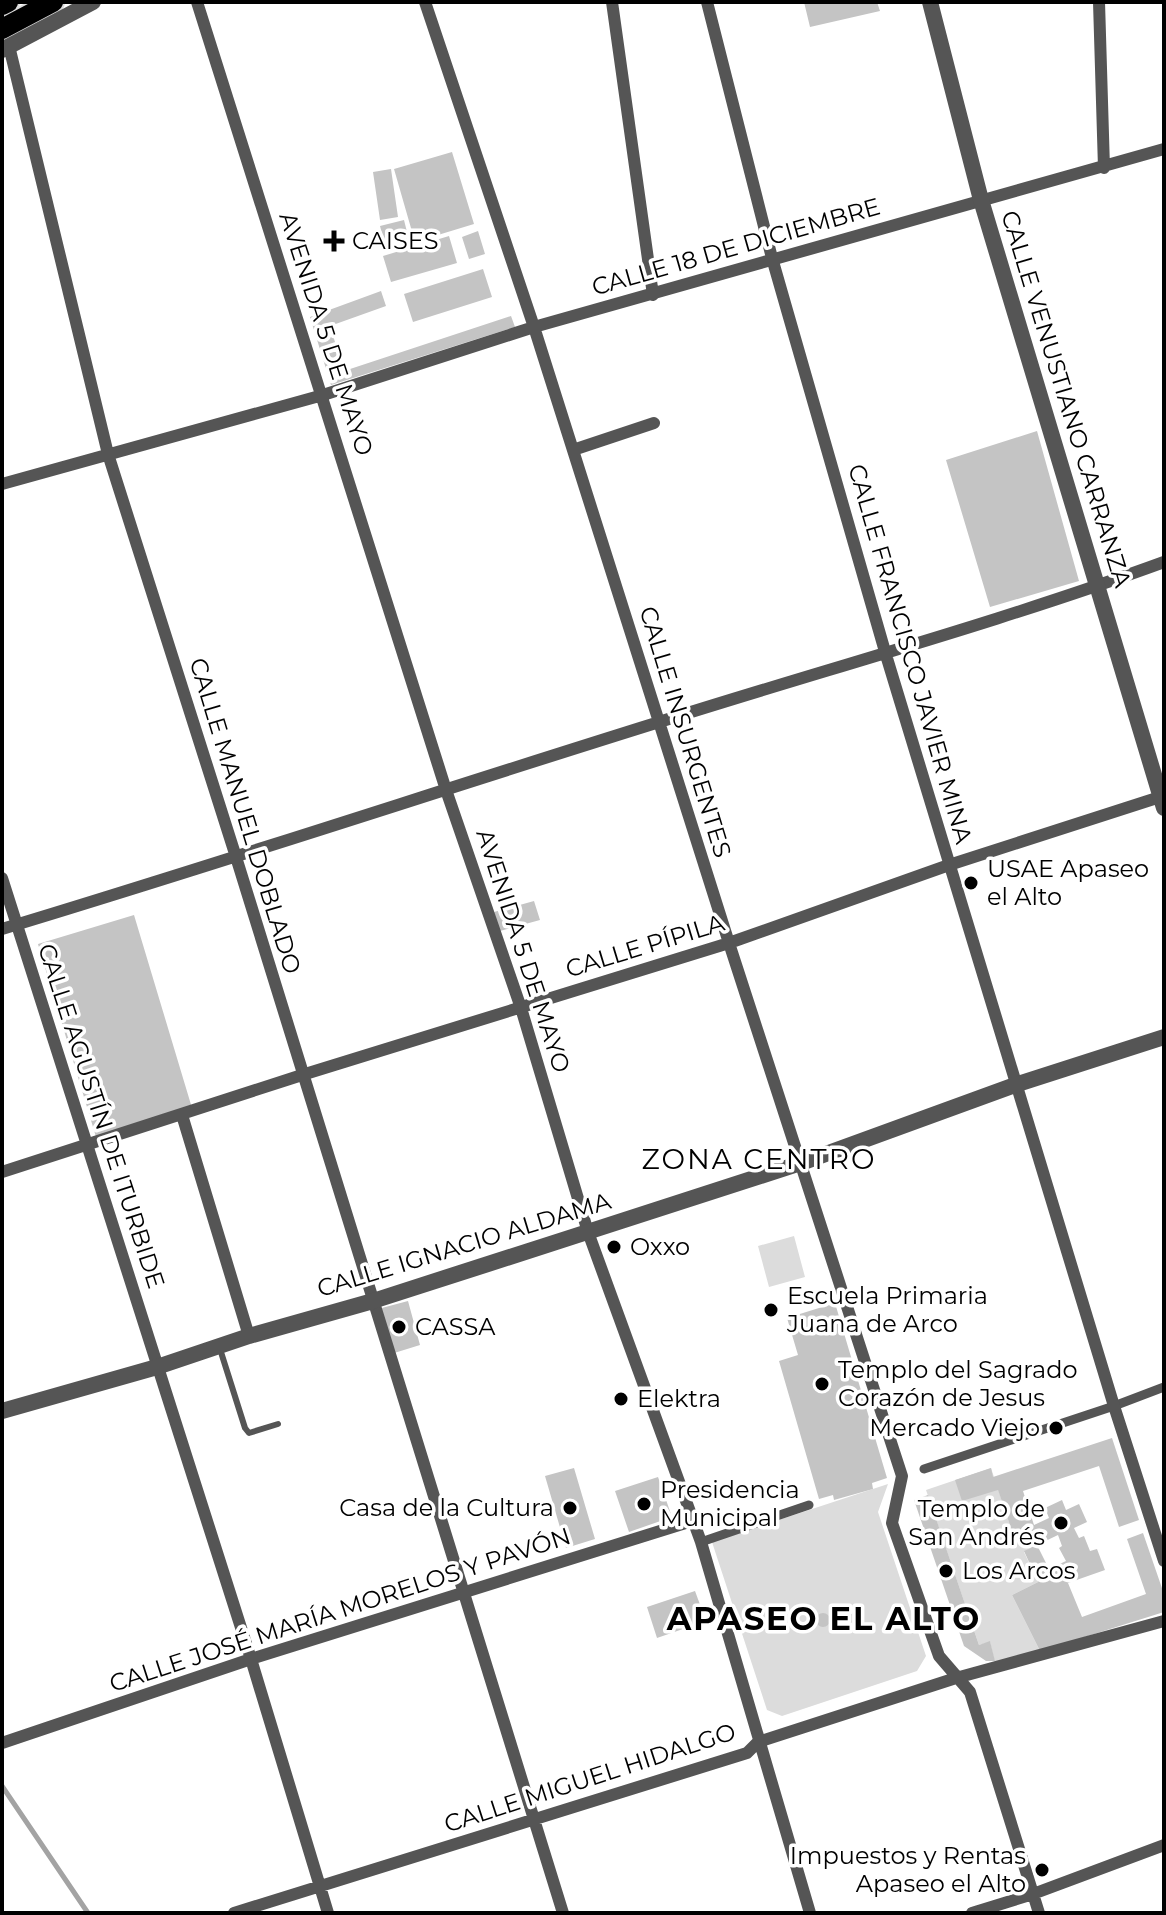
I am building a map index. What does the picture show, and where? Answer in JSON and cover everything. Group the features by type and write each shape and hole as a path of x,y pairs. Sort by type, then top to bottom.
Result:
{"highway":[{"path":"2,5 8,2"},
{"path":"4,42 53,2"}],"street":[{"path":"4,42 93,2"},
{"name":"AVENIDA 5 DE MAYO","path":"197,2 446,790 521,1008 588,1232 701,1542 810,1913"},
{"name":"CALLE INSURGENTES","path":"425,2 534,327 801,1163 907,1474 892,1523 939,1656 956,1678"},
{"path":"612,2 653,295"},
{"name":"CALLE FRANCISCO JAVIER MINA","path":"707,2 772,258 886,655 1015,1085 1164,1561"},
{"name":"CALLE VENUSTIANO CARRANZA","path":"930,2 981,200 1163,800"},
{"path":"1099,2 1104,168"},
{"name":"CALLE MANUEL DOBLADO","path":"4,42 108,454 563,1913"},
{"name":"CALLE 18 DE DICIEMBRE","path":"2,484 323,395 534,327 653,295 772,258 1164,149"},
{"path":"573,450 654,423"},
{"path":"2,929 660,722 886,655 1164,562"},
{"name":"CALLE PÍPILA","path":"2,1172 729,943 949,865 1163,800"},
{"name":"CALLE AGUSTÍN DE ITURBIDE","path":"2,878 251,1659 328,1913"},
{"name":"CALLE IGNACIO ALDAMA","path":"2,1411 157,1367 588,1232 801,1163 1015,1085 1164,1037"},
{"path":"182,1115 249,1336"},
{"path":"924,1469 1164,1387"},
{"path":"701,1542 809,1505"},
{"name":"CALLE JOSÉ MARÍA MORELOS Y PAVÓN","path":"3,1742 251,1659 692,1521"},
{"name":"CALLE MIGUEL HIDALGO","path":"234,1913 747,1753 758,1742 956,1678 1164,1621"},
{"path":"956,1678 970,1692 1039,1913"},
{"path":"972,1913 1033,1894 1164,1845"}],"lane":[{"path":"219,1346 245,1428 249,1433 278,1424"}],"shaded area":[{"path":"794,1236 805,1277 769,1287 758,1246"},
{"path":"991,1468 1013,1534 1034,1525 1042,1543 1024,1552 1038,1582 1012,1595 1040,1651 996,1667 990,1642 979,1645 926,1490"},
{"path":"888,1484 878,1512 926,1656 917,1671 782,1716 767,1710 712,1542"}],"building":[{"path":"804,2 877,2 880,11 810,27"},
{"path":"452,152 474,224 415,242 394,169"},
{"path":"391,169 398,217 380,220 373,172"},
{"path":"404,220 410,244 386,250 380,226"},
{"path":"478,231 485,254 469,259 462,237"},
{"path":"449,236 457,263 391,282 383,256"},
{"path":"483,269 492,297 413,322 404,294"},
{"path":"381,291 386,306 330,326 344,371 511,316 515,327 331,385 310,317"},
{"path":"1037,431 1079,581 990,607 946,460"},
{"path":"534,901 540,920 500,931 494,912"},
{"path":"134,915 192,1108 96,1137 38,944"},
{"name":"CASSA","path":"408,1301 420,1345 391,1354 378,1309"},
{"name":"Templo del Sagrado Corazón de Jesus","path":"835,1303 887,1478 872,1483 873,1489 834,1500 833,1495 819,1499 779,1361 798,1355 787,1318"},
{"path":"1112,1438 1139,1520 1119,1527 1099,1466 1023,1491 1034,1525 1049,1518 1045,1508 1062,1500 1066,1510 1079,1504 1087,1522 1074,1528 1079,1538 1084,1536 1090,1551 1097,1549 1105,1570 1068,1583 1082,1617 1146,1594 1127,1539 1143,1533 1164,1594 1164,1612 1040,1651 1012,1595 1038,1582 1024,1551 1031,1548 1023,1530 1013,1534 998,1490 962,1501 955,1480 991,1468 993,1477","holes":["1058,1535 1062,1546 1059,1548 1066,1561 1049,1569 1037,1545"]},
{"name":"Casa de la Cultura","path":"574,1468 595,1539 566,1548 545,1476"},
{"name":"Presidencia Municipal","path":"658,1477 672,1517 629,1532 615,1491"},
{"name":"Los Arcos","path":"928,1495 979,1645 990,1641 995,1661 986,1661 964,1646 914,1500"},
{"path":"695,1591 706,1621 657,1638 647,1607"},
{"path":"823,1613 830,1620 823,1627 816,1620"}],"waterway":[{"path":"2,1786 88,1913"}],"place":[{"name":"CAISES","path":"334,241"},
{"name":"USAE Apaseo el Alto","path":"971,883"},
{"name":"Oxxo","path":"614,1247"},
{"name":"Escuela Primaria Juana de Arco","path":"771,1310"},
{"name":"CASSA","path":"399,1327"},
{"name":"Templo del Sagrado Corazón de Jesus","path":"822,1384"},
{"name":"Elektra","path":"621,1399"},
{"name":"Mercado Viejo","path":"1056,1428"},
{"name":"Presidencia Municipal","path":"644,1504"},
{"name":"Casa de la Cultura","path":"570,1508"},
{"name":"Templo de San Andrés","path":"1061,1523"},
{"name":"Los Arcos","path":"946,1571"},
{"name":"Impuestos y Rentas Apaseo el Alto","path":"1042,1870"}],"district":[{"name":"ZONA CENTRO","path":"759,1159"},
{"name":"APASEO EL ALTO","path":"824,1619"}]}
